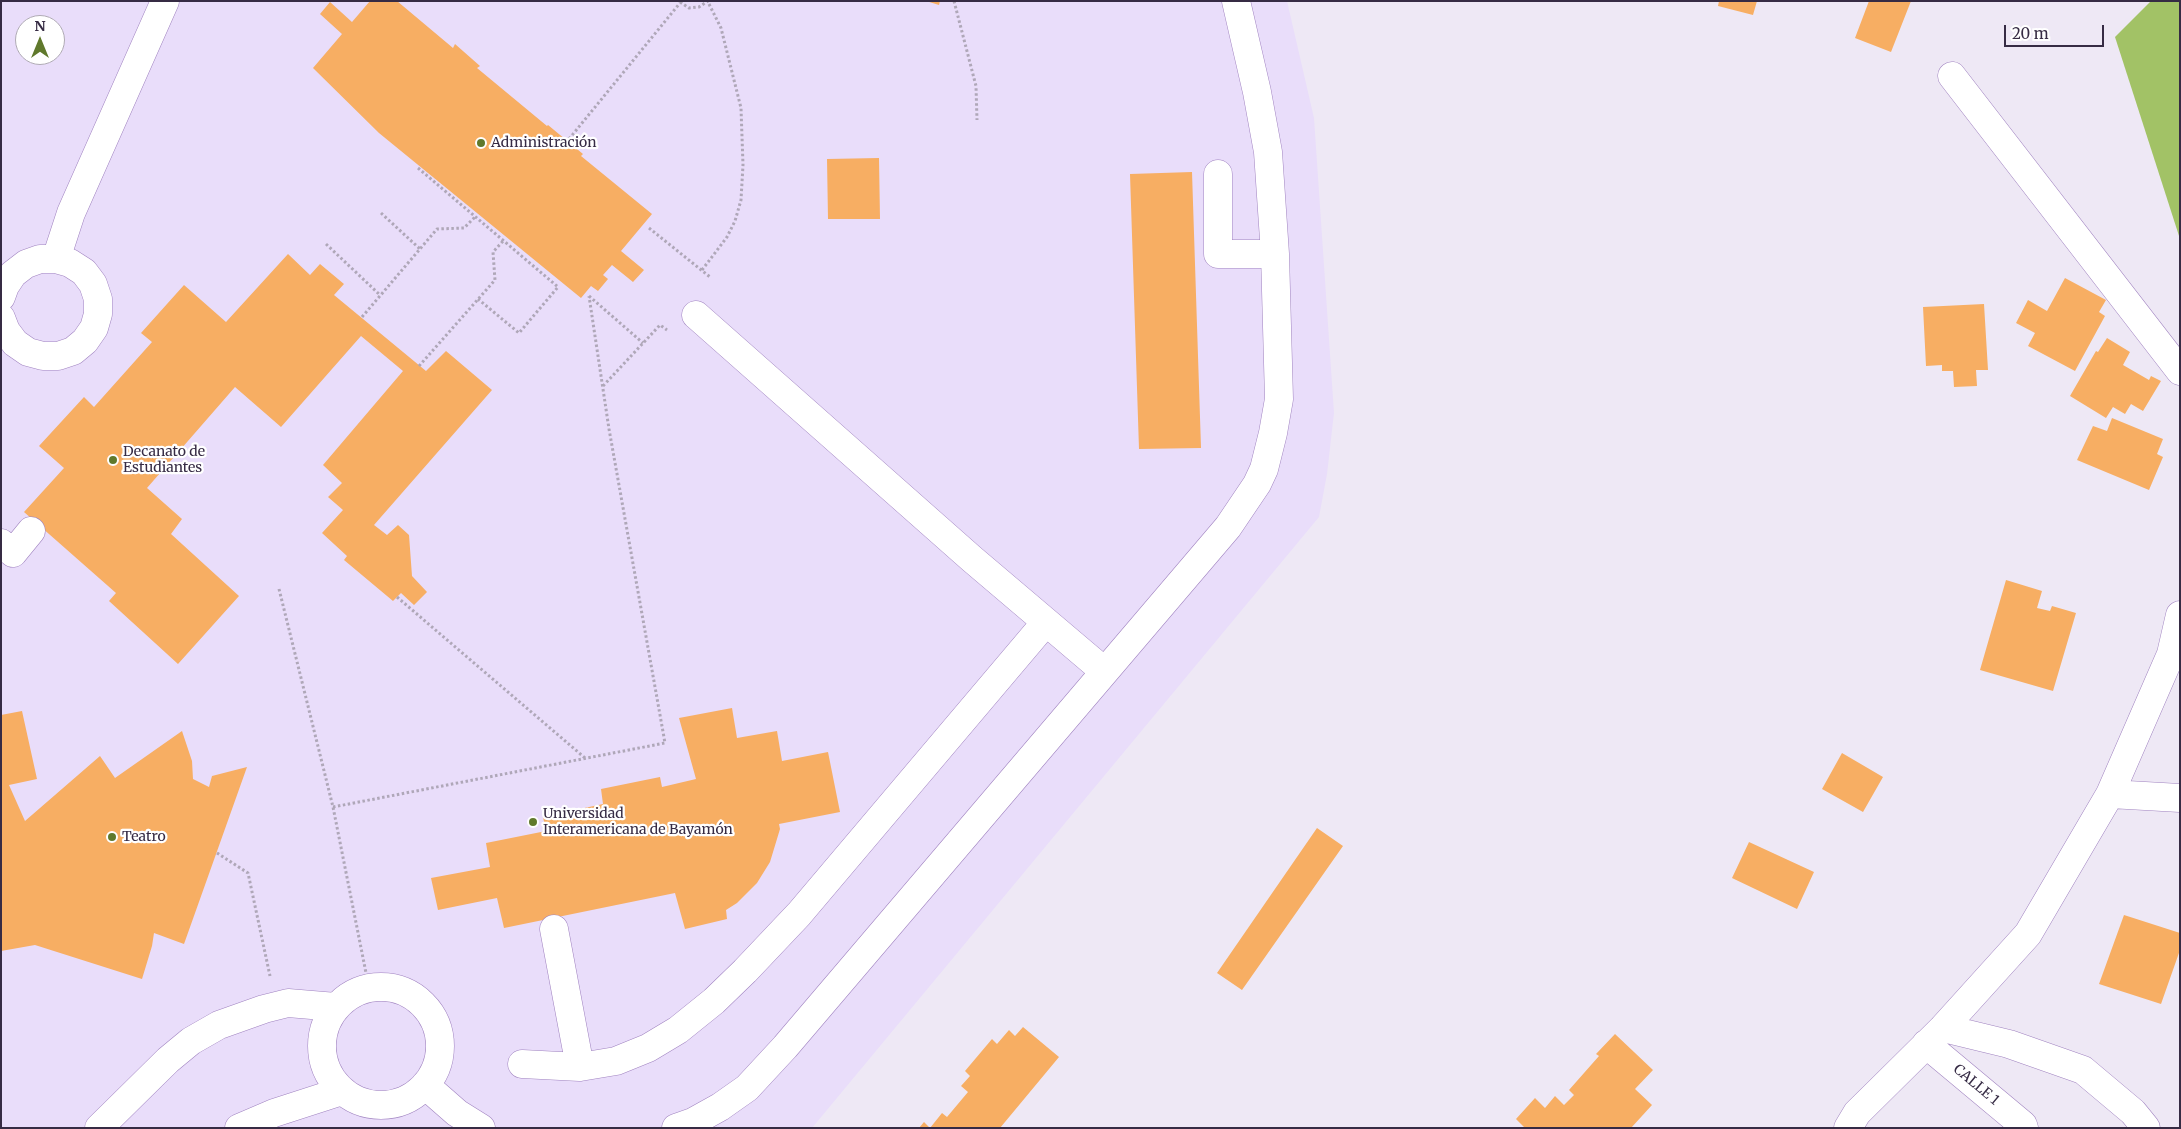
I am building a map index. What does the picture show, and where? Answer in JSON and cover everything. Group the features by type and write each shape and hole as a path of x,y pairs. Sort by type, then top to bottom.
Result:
{"street":[{"path":"56,259 72,213 165,1"},
{"path":"676,1128 693,1122 720,1107 747,1088 791,1039 1228,526 1257,484 1264,469 1274,433 1279,400 1275,254 1268,152 1257,92 1236,1"},
{"path":"1952,76 2180,371"},
{"path":"1218,174 1218,254 1275,254"},
{"path":"1,297 5,286 13,274 26,264 40,259 56,259 70,263 84,272 93,284 98,298 98,314 94,328 79,346 58,356 43,356 8,350 6,331 1,318"},
{"path":"696,315 1104,671"},
{"path":"1,543 13,553 31,531"},
{"path":"1848,1128 1857,1113 1934,1036 2028,934 2110,794 2171,654 2180,615"},
{"path":"522,1064 580,1067 616,1061 648,1048 678,1030 714,1001 799,914 1046,622"},
{"path":"2110,794 2180,798"},
{"path":"554,929 580,1067"},
{"path":"381,986 402,990 420,1000 433,1016 440,1036 440,1057 433,1076 419,1092 401,1102 380,1106 360,1102 342,1091 328,1075 322,1055 322,1035 329,1015 343,999 361,989 369,988 381,986"},
{"path":"99,1128 168,1060 191,1041 219,1025 288,1003 336,1007"},
{"path":"1934,1036 2009,1044 2083,1070 2133,1112 2146,1128"},
{"name":"CALLE 1","path":"1934,1036 2023,1124 2024,1128"},
{"path":"425,1085 457,1114 482,1128"},
{"path":"239,1128 342,1091"}],"path":[{"path":"954,1 976,86 977,120"},
{"path":"569,139 680,2 689,8 699,7 708,2 721,28 737,91 743,134 743,165 740,200 735,221 727,237 702,270"},
{"path":"418,168 558,287 519,334 478,298"},
{"path":"381,212 420,249"},
{"path":"362,317 437,229 464,228 476,216"},
{"path":"649,228 710,277"},
{"path":"419,366 495,280 493,252 504,240"},
{"path":"326,244 380,295"},
{"path":"333,807 665,743 588,296 643,344"},
{"path":"603,387 660,325 667,330"},
{"path":"279,589 333,807 369,988"},
{"path":"397,597 585,758"},
{"path":"217,853 248,873 276,1006"}],"shaded area":[{"name":"Universidad Interamericana de Bayamón","path":"1,1 1287,1 1314,118 1334,413 1327,474 1319,517 812,1128 1,1128"}],"green space":[{"path":"2151,1 2180,1 2180,239 2115,37"}],"building":[{"name":"Administración","path":"370,1 397,1 453,48 455,44 480,66 477,68 583,154 581,156 652,214 621,251 644,270 633,282 612,265 603,275 608,279 598,291 591,286 581,298 379,133 313,68 342,34 320,14 330,2 352,22"},
{"path":"926,1 940,1 939,5"},
{"path":"1719,1 1757,1 1753,15 1718,6"},
{"path":"1869,1 1911,1 1891,52 1855,38"},
{"path":"879,158 880,219 828,219 827,159"},
{"path":"1192,172 1201,448 1139,449 1130,174"},
{"name":"Decanato de Estudiantes","path":"288,254 310,275 320,264 344,284 334,295 426,371 446,351 492,390 374,525 387,535 398,525 409,535 412,576 427,592 414,605 401,593 393,601 344,560 347,556 322,533 343,510 328,497 342,483 323,465 403,371 361,336 281,427 235,387 147,488 182,519 171,534 239,596 178,664 109,601 116,593 24,512 64,468 39,446 84,397 94,407 152,342 141,333 184,285 226,322"},
{"path":"2065,278 2106,300 2099,312 2105,316 2075,371 2028,346 2035,333 2016,323 2028,300 2047,311"},
{"path":"1984,304 1988,370 1976,370 1977,386 1954,387 1953,371 1942,371 1942,365 1926,366 1923,307"},
{"path":"2107,338 2130,352 2123,365 2149,380 2151,376 2161,381 2143,411 2131,404 2125,414 2113,407 2106,418 2070,396 2096,351 2098,352"},
{"path":"2112,418 2163,439 2157,454 2163,457 2149,490 2077,460 2093,426 2107,431"},
{"path":"2006,580 2042,591 2037,608 2050,611 2052,606 2076,613 2053,691 1980,670"},
{"path":"732,708 737,738 777,731 782,761 828,752 840,812 779,824 780,829 770,862 757,883 737,903 726,910 727,919 685,929 675,893 504,928 497,898 438,910 431,878 490,867 486,843 546,831 543,817 603,804 601,789 660,777 662,787 696,779 679,718"},
{"name":"Teatro","path":"22,711 37,779 9,785 25,821 100,756 115,778 182,731 192,761 193,779 209,787 212,776 247,767 184,944 154,933 142,979 35,945 1,951 1,715"},
{"path":"1842,753 1883,777 1863,812 1822,789"},
{"path":"1317,828 1343,846 1242,990 1217,973"},
{"path":"1749,842 1814,872 1797,909 1732,878"},
{"path":"2124,915 2180,933 2180,950 2161,1004 2099,984"},
{"path":"1023,1027 1059,1057 1000,1128 930,1128 942,1113 947,1117 968,1092 961,1086 970,1076 965,1071 992,1039 997,1044 1009,1030 1015,1036"},
{"path":"1615,1034 1653,1070 1635,1089 1652,1105 1631,1128 1525,1128 1516,1119 1535,1098 1545,1108 1555,1096 1564,1105 1574,1095 1569,1090 1599,1056 1596,1054"},
{"path":"924,1122 930,1128 919,1128"}],"place":[{"name":"Administración","path":"481,143"},
{"name":"Decanato de Estudiantes","path":"113,460"},
{"name":"Universidad Interamericana de Bayamón","path":"533,822"},
{"name":"Teatro","path":"112,837"}]}
